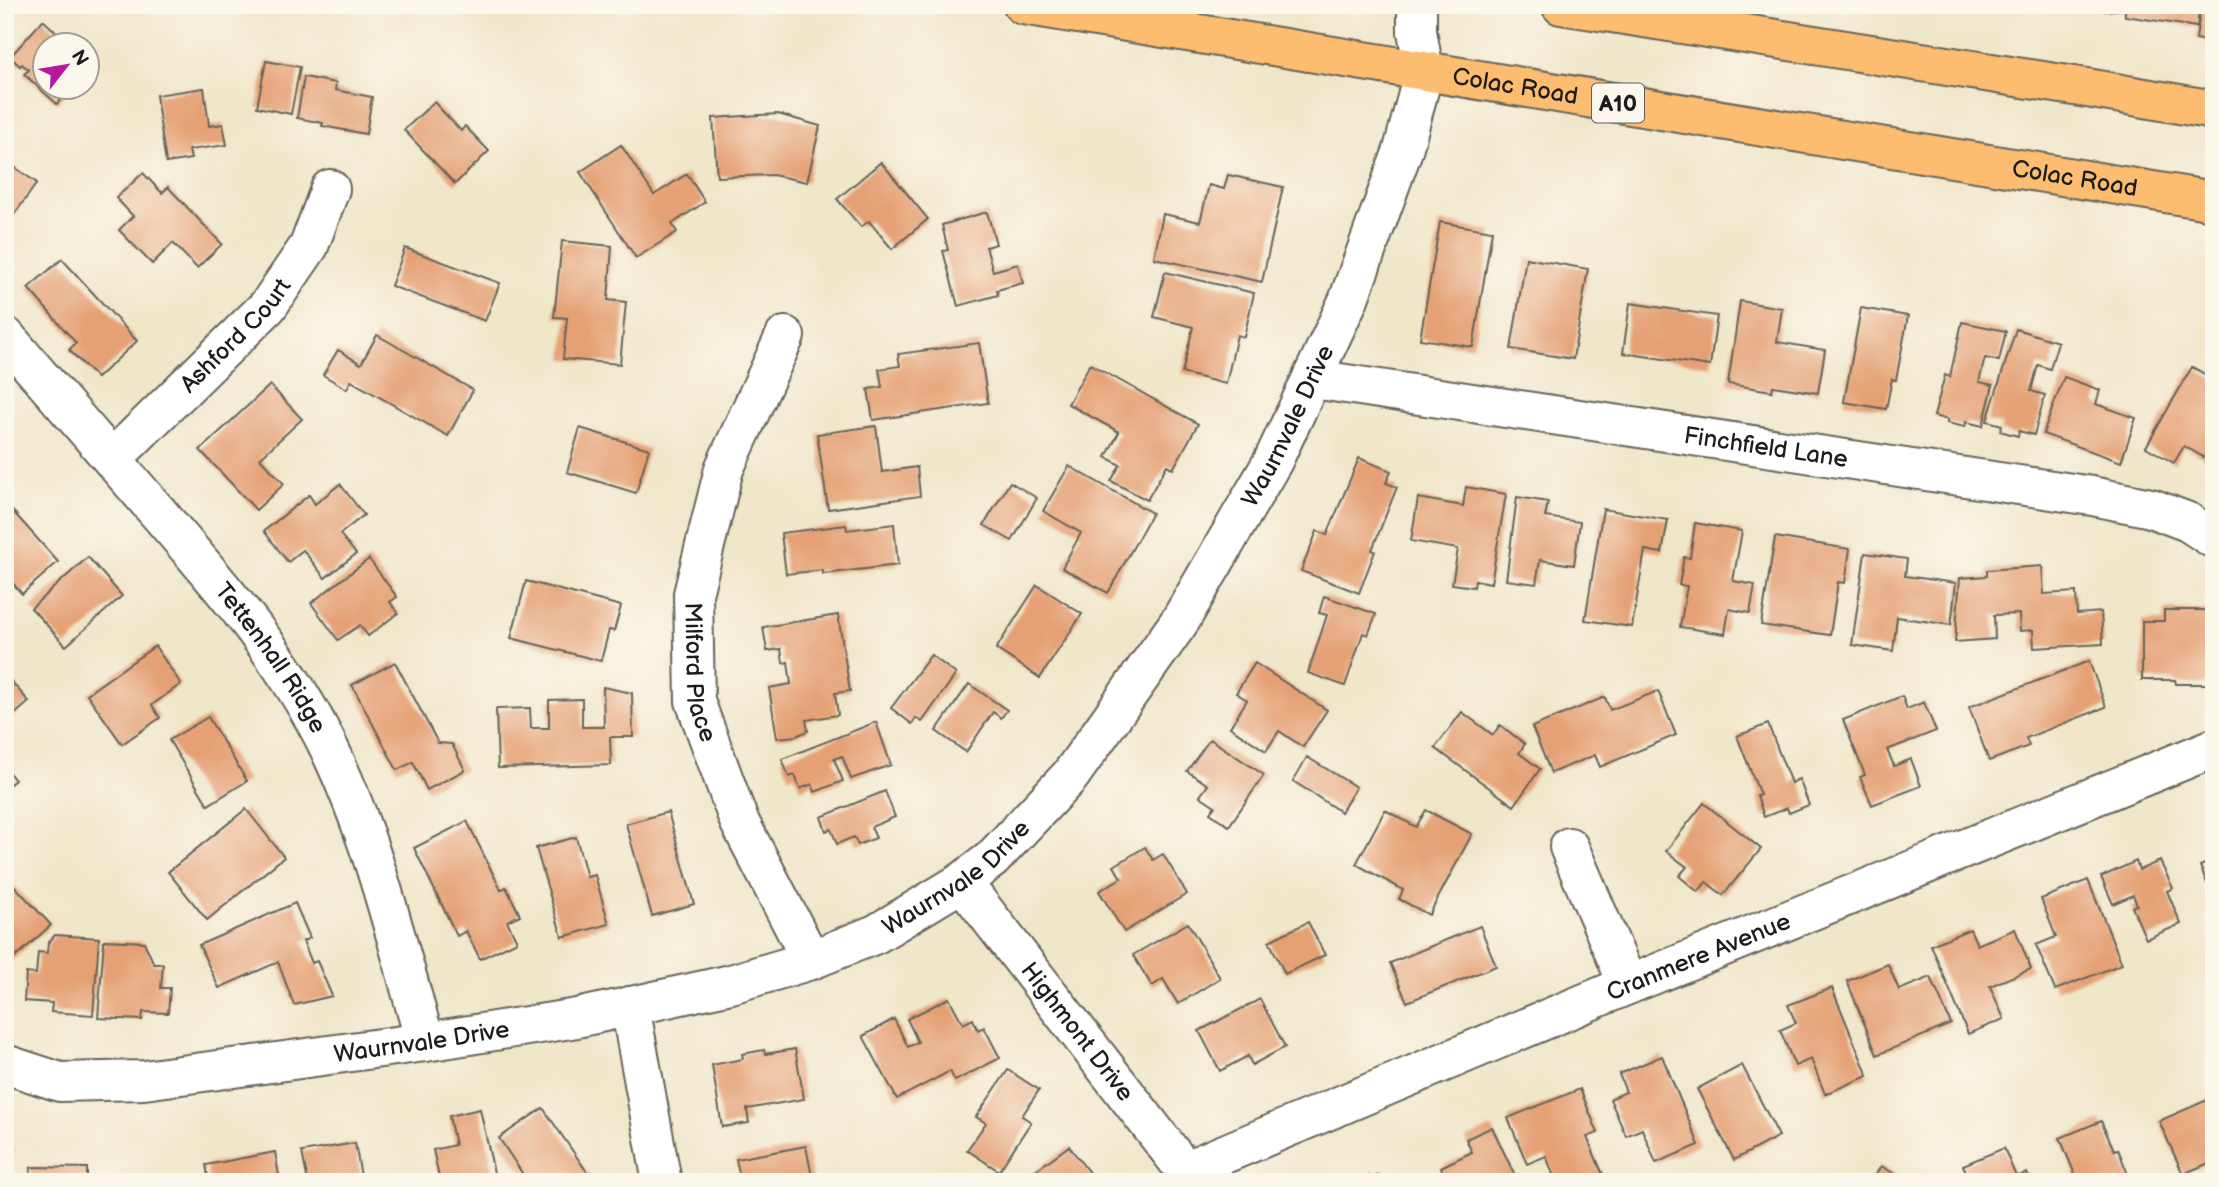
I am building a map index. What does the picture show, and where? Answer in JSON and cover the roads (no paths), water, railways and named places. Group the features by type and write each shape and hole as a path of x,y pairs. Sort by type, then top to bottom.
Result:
{"highway":[{"name":"Colac Road","path":"1023,5 2214,201"},
{"path":"1561,5 2214,110"}],"street":[{"name":"Waurnvale Drive","path":"5,1065 60,1082 144,1080 425,1042 577,1018 730,984 811,960 876,934 962,882 992,859 1070,776 1180,621 1273,461 1348,301 1403,150 1424,71 1417,18"},
{"name":"Ashford Court","path":"112,459 268,306 309,246 330,189"},
{"name":"Tettenhall Ridge","path":"5,336 231,597 304,701 349,790 387,903 425,1042"},
{"name":"Milford Place","path":"785,336 724,468 693,594 695,701 739,821 811,960"},
{"name":"Finchfield Lane","path":"1312,379 2092,496 2151,508 2188,522 2214,539"},
{"name":"Cranmere Avenue","path":"1190,1176 1628,985 2214,748"},
{"path":"1569,847 1628,985"},
{"name":"Highmont Drive","path":"962,882 1190,1176"},
{"path":"630,1006 662,1182"}]}
